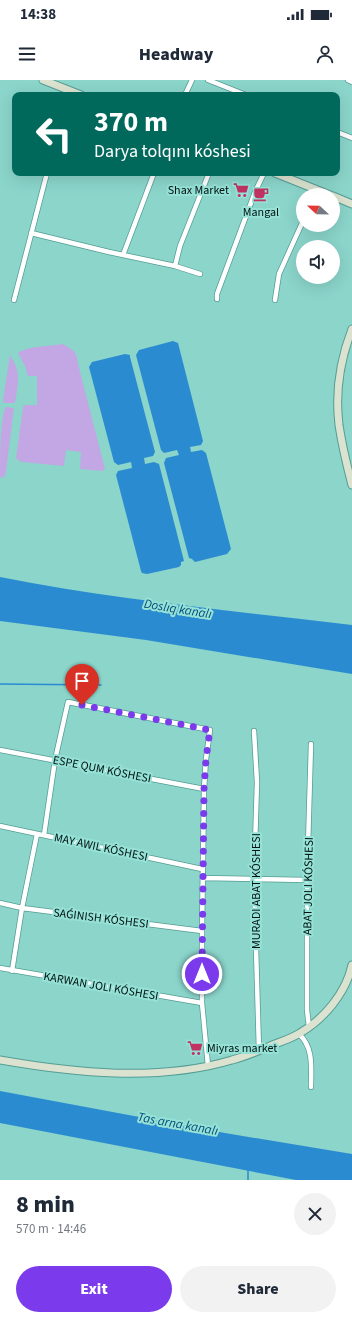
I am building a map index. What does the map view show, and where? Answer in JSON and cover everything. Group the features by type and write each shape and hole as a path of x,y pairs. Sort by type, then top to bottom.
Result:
{"main road":[{"path":"43,80 67,92"},
{"path":"281,176 307,188"},
{"path":"340,199 352,204"},
{"path":"352,329 342,362 338,386 339,426 352,485"},
{"path":"0,1060 87,1071 121,1073 166,1072 208,1066 232,1060 259,1051 299,1034 309,1027 334,1004 350,976 352,965"}],"street":[{"path":"187,92 192,80"},
{"path":"208,80 238,92"},
{"path":"348,80 352,82"},
{"path":"340,133 352,138"},
{"path":"14,300 46,176"},
{"path":"123,255 153,176"},
{"path":"175,266 180,246 208,176"},
{"path":"217,299 217,294 255,192 263,176"},
{"path":"275,300 278,274 298,232"},
{"path":"31,233 175,266 200,274"},
{"path":"44,835 55,760 68,702 210,730 204,789 202,869 202,1003 208,1066"},
{"path":"254,731 257,782 254,879 259,1051"},
{"path":"309,1027 306,1010 307,880 311,744"},
{"name":"ESPE QUM KÓSHESI","path":"0,750 204,789"},
{"path":"0,826 202,869"},
{"path":"12,971 22,908 37,834"},
{"path":"203,878 307,880"},
{"path":"0,903 22,908 202,931"},
{"path":"0,968 202,1003"},
{"path":"299,1034 305,1039 310,1054 311,1087"}],"shaded area":[{"path":"63,344 72,350 77,356 105,469 102,471 80,469 81,452 66,450 64,466 22,462 16,458 23,407 25,405 37,405 37,376 28,376 25,366 18,353 27,349"},
{"path":"10,355 18,373 18,384 15,403 4,403 3,400"},
{"path":"6,407 14,408 5,476 0,478 1,429"}],"water":[{"path":"173,341 178,343 203,441 201,445 190,447 191,452 202,450 206,453 231,549 227,554 195,562 189,558 164,463 166,458 179,455 177,450 164,453 161,450 136,355 139,350"},
{"path":"125,354 130,355 155,452 153,456 144,458 145,464 154,462 159,464 184,561 181,562 179,567 147,574 142,573 141,571 116,475 118,471 132,468 131,462 118,465 114,462 89,367 92,362"},
{"name":"Doslıq kanalı","path":"0,577 132,599 352,625 352,674 146,640 0,621"},
{"path":"0,1091 225,1133 352,1154 352,1180 296,1180 0,1123"}],"waterway":[{"path":"0,684 101,685"},
{"path":"248,1170 248,1180"}],"place":[{"name":"Shax Market","path":"241,190"},
{"name":"Mangal","path":"261,194"},
{"name":"Miyras market","path":"195,1048"}],"route":[{"path":"82,705 210,730 204,789 202,974"}],"water label":[{"name":"Tas arna kanalı","path":"178,1123"}]}
